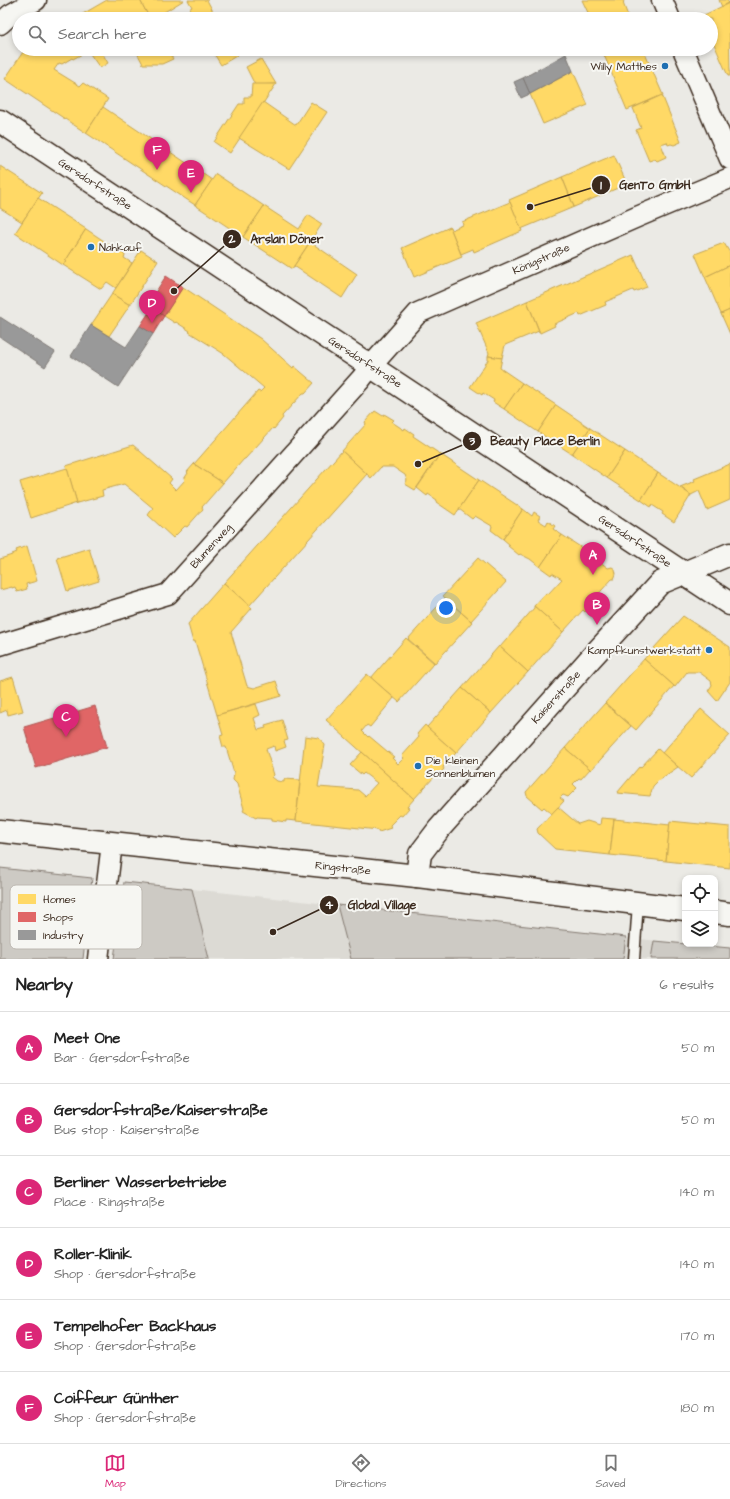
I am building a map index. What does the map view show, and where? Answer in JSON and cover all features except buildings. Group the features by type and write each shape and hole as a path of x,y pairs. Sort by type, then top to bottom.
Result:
{"street":[{"path":"15,12 36,0"},
{"path":"662,0 667,12"},
{"path":"0,24 12,14"},
{"path":"686,56 730,159"},
{"name":"Gersdorfstraße","path":"0,121 730,604"},
{"name":"Königstraße","path":"371,366 418,313 730,178"},
{"name":"Blumenweg","path":"0,645 168,594 371,366"},
{"name":"Kaiserstraße","path":"417,876 420,854 449,818 591,658 660,583 730,554"},
{"name":"Ringstraße","path":"0,831 417,876 682,909"},
{"path":"107,885 112,843"},
{"path":"718,912 730,914"},
{"path":"98,959 99,949"}],"lane":[{"path":"634,959 638,903"}],"shaded area":[{"path":"0,868 92,878 91,885 10,885 10,949 84,949 83,959 0,959"},
{"path":"124,882 192,889 209,959 114,959 115,949 142,949 142,885 124,885"},
{"path":"192,889 682,944 682,947 730,948 730,959 209,959"},
{"path":"337,905 626,937 623,959 351,959"},
{"path":"654,941 682,944 682,947 730,948 730,959 651,959"}],"place":[{"name":"Willy Matthes","path":"665,66"},
{"name":"Coiffeur Günther","path":"157,170"},
{"name":"Tempelhofer Backhaus","path":"191,193"},
{"name":"GenTo GmbH","path":"530,207"},
{"name":"Nahkauf","path":"91,247"},
{"name":"Arslan Döner","path":"174,291"},
{"name":"Roller-Klinik","path":"152,323"},
{"name":"Beauty Place Berlin","path":"418,464"},
{"name":"Meet One","path":"593,575"},
{"name":"Gersdorfstraße/Kaiserstraße","path":"597,625"},
{"name":"Kampfkunstwerkstatt","path":"709,650"},
{"name":"Berliner Wasserbetriebe","path":"66,737"},
{"name":"Die kleinen Sonnenblumen","path":"418,766"},
{"name":"Global Village","path":"273,932"}]}
